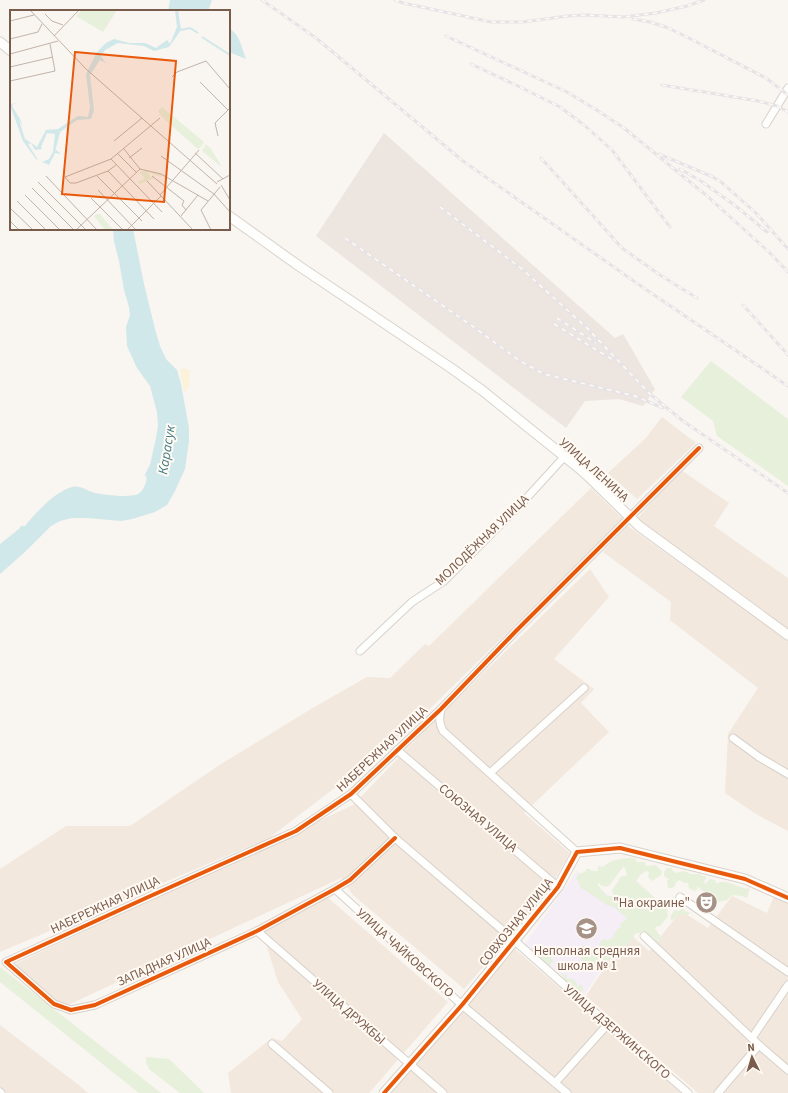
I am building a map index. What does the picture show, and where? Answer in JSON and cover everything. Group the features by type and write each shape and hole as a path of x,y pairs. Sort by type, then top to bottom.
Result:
{"main road":[{"path":"0,42 10,50"},
{"name":"УЛИЦА ЛЕНИНА","path":"230,217 296,264 438,359 482,391 565,456 639,526 656,540 788,635"},
{"path":"577,852 620,848 745,879 788,898"},
{"name":"СОВХОЗНАЯ УЛИЦА","path":"384,1093 462,1005 515,941 558,887 577,852"}],"street":[{"path":"766,124 788,88"},
{"name":"НАБЕРЕЖНАЯ УЛИЦА","path":"6,962 296,831 351,794 441,709 521,626 699,448"},
{"name":"МОЛОДЁЖНАЯ УЛИЦА","path":"360,651 412,602 444,581 523,502 565,456"},
{"path":"490,773 584,688"},
{"path":"441,709 440,724 444,731 577,852"},
{"path":"733,738 759,757 788,774"},
{"name":"СОЮЗНАЯ УЛИЦА","path":"397,750 558,887"},
{"name":"УЛИЦА ДЗЕРЖИНСКОГО","path":"351,794 395,838 688,1093"},
{"name":"ЗАПАДНАЯ УЛИЦА","path":"6,962 54,1004 71,1010 95,1005 257,931 336,889 350,880 395,838"},
{"name":"УЛИЦА ЧАЙКОВСКОГО","path":"336,889 462,1005 567,1093"},
{"path":"680,897 788,972"},
{"name":"УЛИЦА ДРУЖБЫ","path":"257,931 443,1093"},
{"path":"644,936 788,1070"},
{"path":"752,1038 788,985"},
{"path":"555,1083 608,1024"},
{"path":"272,1044 329,1093"},
{"path":"718,1093 759,1044"}],"shaded area":[{"path":"384,133 615,338 623,334 655,389 643,406 619,399 585,401 566,428 316,236"},
{"path":"662,417 696,443 637,499 608,473 646,438"},
{"path":"681,470 729,503 714,526 788,578 788,631 636,520"},
{"path":"591,488 623,519 399,739 269,838 0,952 0,869 66,826 130,826 218,766 311,709 367,677 390,678 425,644 429,646"},
{"path":"628,526 788,640 788,831 756,814 725,793 728,734 758,688 670,620 671,602 603,552"},
{"path":"590,569 609,597 554,659 594,689 581,703 609,732 524,813 570,853 547,893 464,989 353,895 341,878 68,1005 54,1002 15,964 353,805 431,724"},
{"name":"Неполная средняя школа № 1","path":"577,871 644,922 607,961 584,995 525,944"},
{"path":"326,896 448,1002 369,1093 231,1093 228,1073 272,1038 282,1041 302,1019 278,982 262,931"},
{"path":"732,896 767,913 774,896 788,903 788,1093 698,1093 586,996 609,961 633,937 649,951 681,911 708,928"},
{"path":"515,949 681,1093 391,1093"},
{"path":"0,1025 76,1083 88,1093 0,1093"}],"green space":[{"path":"711,361 788,419 788,486 717,436 713,421 681,397"},
{"path":"625,858 635,858 637,862 645,862 646,866 656,865 662,872 661,875 652,881 648,877 649,872 646,871 640,875 636,881 654,897 655,902 661,900 661,903 665,903 668,916 660,926 655,928 661,939 657,944 653,937 650,937 643,932 635,934 632,940 623,948 617,948 613,957 602,966 592,971 575,953 581,950 579,948 583,945 590,946 593,950 599,946 602,939 607,940 613,938 618,928 621,928 621,923 626,920 626,917 615,908 607,905 580,887 579,882 576,879 578,874 585,872 586,869 598,871 598,866 603,867 612,861","holes":["623,867 625,868 627,875 620,877 612,892 615,896 607,896 597,884 599,883 606,887 609,886"]},
{"path":"667,868 671,868 676,873 684,871 691,874 706,876 704,881 705,884 710,879 715,880 716,884 724,882 747,889 750,887 747,898 732,895 727,900 719,902 715,899 714,894 706,894 697,886 695,891 689,888 688,883 680,880 676,882 675,886 672,888 668,888 667,881 669,879 664,876 664,872"},
{"path":"678,897 684,905 685,909 683,910 690,913 686,915 681,914 671,921 673,912 676,910 681,910 672,898"},
{"path":"535,946 538,950 552,958 553,961 548,968 531,951 531,948 533,949"},
{"path":"0,967 161,1093 139,1093 0,982"},
{"path":"562,973 567,975 567,978 573,979 577,983 577,987 581,984 583,991 580,993 569,986"},
{"path":"146,1057 169,1059 204,1093 180,1093 149,1069 146,1063"}],"sand":[{"path":"181,368 189,370 190,385 184,393 181,374"}],"water":[{"path":"170,0 212,0 208,10 168,10"},
{"path":"230,29 238,38 246,59 230,52"},
{"name":"Карасук","path":"113,230 133,230 144,284 160,346 166,359 177,370 181,384 189,428 189,441 185,469 167,505 155,512 121,521 72,518 60,521 51,526 0,574 0,544 21,526 25,526 40,509 59,493 72,487 81,487 95,493 129,496 138,494 146,483 146,475 144,476 150,465 158,426 157,412 150,386 137,368 127,346 126,327 130,315 114,241"}],"railway":[{"path":"262,0 316,38 463,161 638,284 788,386"},
{"path":"395,0 491,22 523,22 586,15 623,17 656,13 687,6 704,0"},
{"path":"633,19 666,27 685,36 766,78 788,95"},
{"path":"446,36 567,92 624,128 706,195 769,252 788,272"},
{"path":"471,64 560,107 584,125 612,150 670,227"},
{"path":"662,85 758,101 777,106 788,112"},
{"path":"659,154 713,177 721,182 756,213 788,249"},
{"path":"541,158 622,248 660,275 697,298"},
{"path":"680,169 701,181 737,207 767,232"},
{"path":"440,207 522,269 587,328 650,394 683,421 788,493"},
{"path":"345,238 520,361 544,374 635,396 663,408"},
{"path":"743,305 788,355"},
{"path":"557,318 596,343"},
{"path":"554,324 613,360"}],"cycle path":[{"path":"395,838 350,880 335,889 257,931 95,1005 71,1010 54,1004 6,962 296,831 351,794 441,709 515,632 699,448"},
{"path":"384,1093 462,1005 558,887 577,852 620,848 745,879 788,898"}],"place":[{"name":"\"На окраине\"","path":"706,903"},
{"name":"Неполная средняя школа № 1","path":"587,929"}]}
